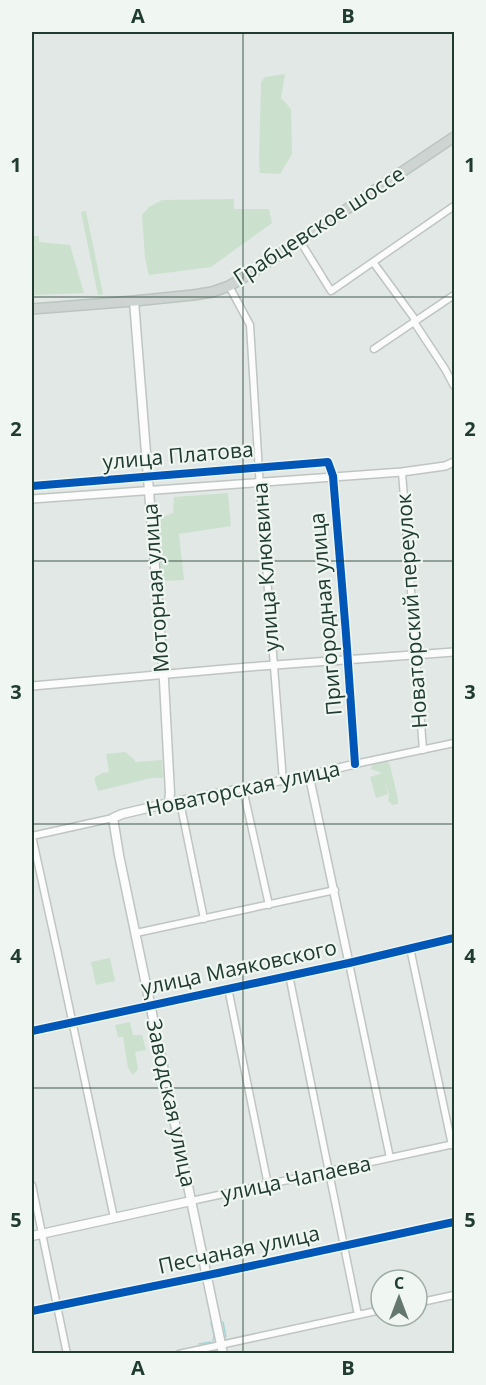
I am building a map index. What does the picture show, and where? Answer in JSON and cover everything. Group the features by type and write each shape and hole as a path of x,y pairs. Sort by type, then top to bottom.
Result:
{"main road":[{"name":"Грабцевское шоссе","path":"32,309 193,295 229,286 454,137"},
{"name":"Моторная улица","path":"134,301 171,780 169,803"},
{"name":"Новаторская улица","path":"113,818 169,803"},
{"name":"Заводская улица","path":"113,818 222,1349"},
{"name":"улица Чапаева","path":"32,1236 191,1201"}],"street":[{"path":"300,241 331,291 454,206"},
{"path":"373,262 414,318 414,322 454,386"},
{"name":"улица Клюквина","path":"229,286 250,325 283,781"},
{"path":"374,350 454,294"},
{"name":"улица Платова","path":"32,486 328,462"},
{"name":"Пригородная улица","path":"328,462 333,477 355,764"},
{"name":"улица Платова","path":"32,499 402,472 445,466 454,462"},
{"name":"Новаторский переулок","path":"402,472 423,750"},
{"path":"32,686 454,652"},
{"name":"Новаторская улица","path":"169,803 283,781 454,743"},
{"path":"309,775 390,1158"},
{"path":"243,789 269,905"},
{"path":"180,802 204,919"},
{"name":"Новаторская улица","path":"32,836 113,818"},
{"path":"32,836 114,1218"},
{"path":"136,933 335,890"},
{"name":"улица Маяковского","path":"32,1031 349,963 454,938"},
{"path":"410,948 453,1144"},
{"path":"289,975 358,1315"},
{"path":"228,988 268,1185"},
{"name":"улица Чапаева","path":"191,1201 453,1144"},
{"path":"32,1185 68,1353"},
{"name":"Песчаная улица","path":"32,1311 454,1222"},
{"path":"429,1300 454,1295"},
{"path":"179,1353 222,1349 369,1313"}],"green space":[{"path":"285,74 281,98 291,109 292,154 280,174 260,173 261,82 265,77"},
{"path":"234,199 234,209 269,209 272,223 211,267 149,275 145,258 142,215 149,207 162,200"},
{"path":"86,211 103,294 98,295 81,212"},
{"path":"32,236 39,236 39,242 70,245 84,293 32,295"},
{"path":"228,493 231,526 179,534 184,580 161,581 158,519 173,513 174,497"},
{"path":"125,752 135,762 162,760 163,778 151,778 98,791 94,778 109,772 106,754"},
{"path":"386,761 390,765 398,804 392,805 388,801 389,794 384,780 388,794 376,798 370,777 382,773 371,769 372,765"},
{"path":"110,958 115,981 96,985 91,962"},
{"path":"130,1022 133,1035 142,1035 146,1050 135,1052 138,1069 133,1075 128,1068 123,1037 118,1037 115,1025"}],"waterway":[{"path":"223,1322 226,1337"},
{"path":"211,1323 213,1341"},
{"path":"199,1344 211,1342"}],"cycle path":[{"path":"32,486 328,462 333,476 355,764"},
{"path":"32,1031 349,963 454,938"},
{"path":"32,1311 454,1222"}]}
